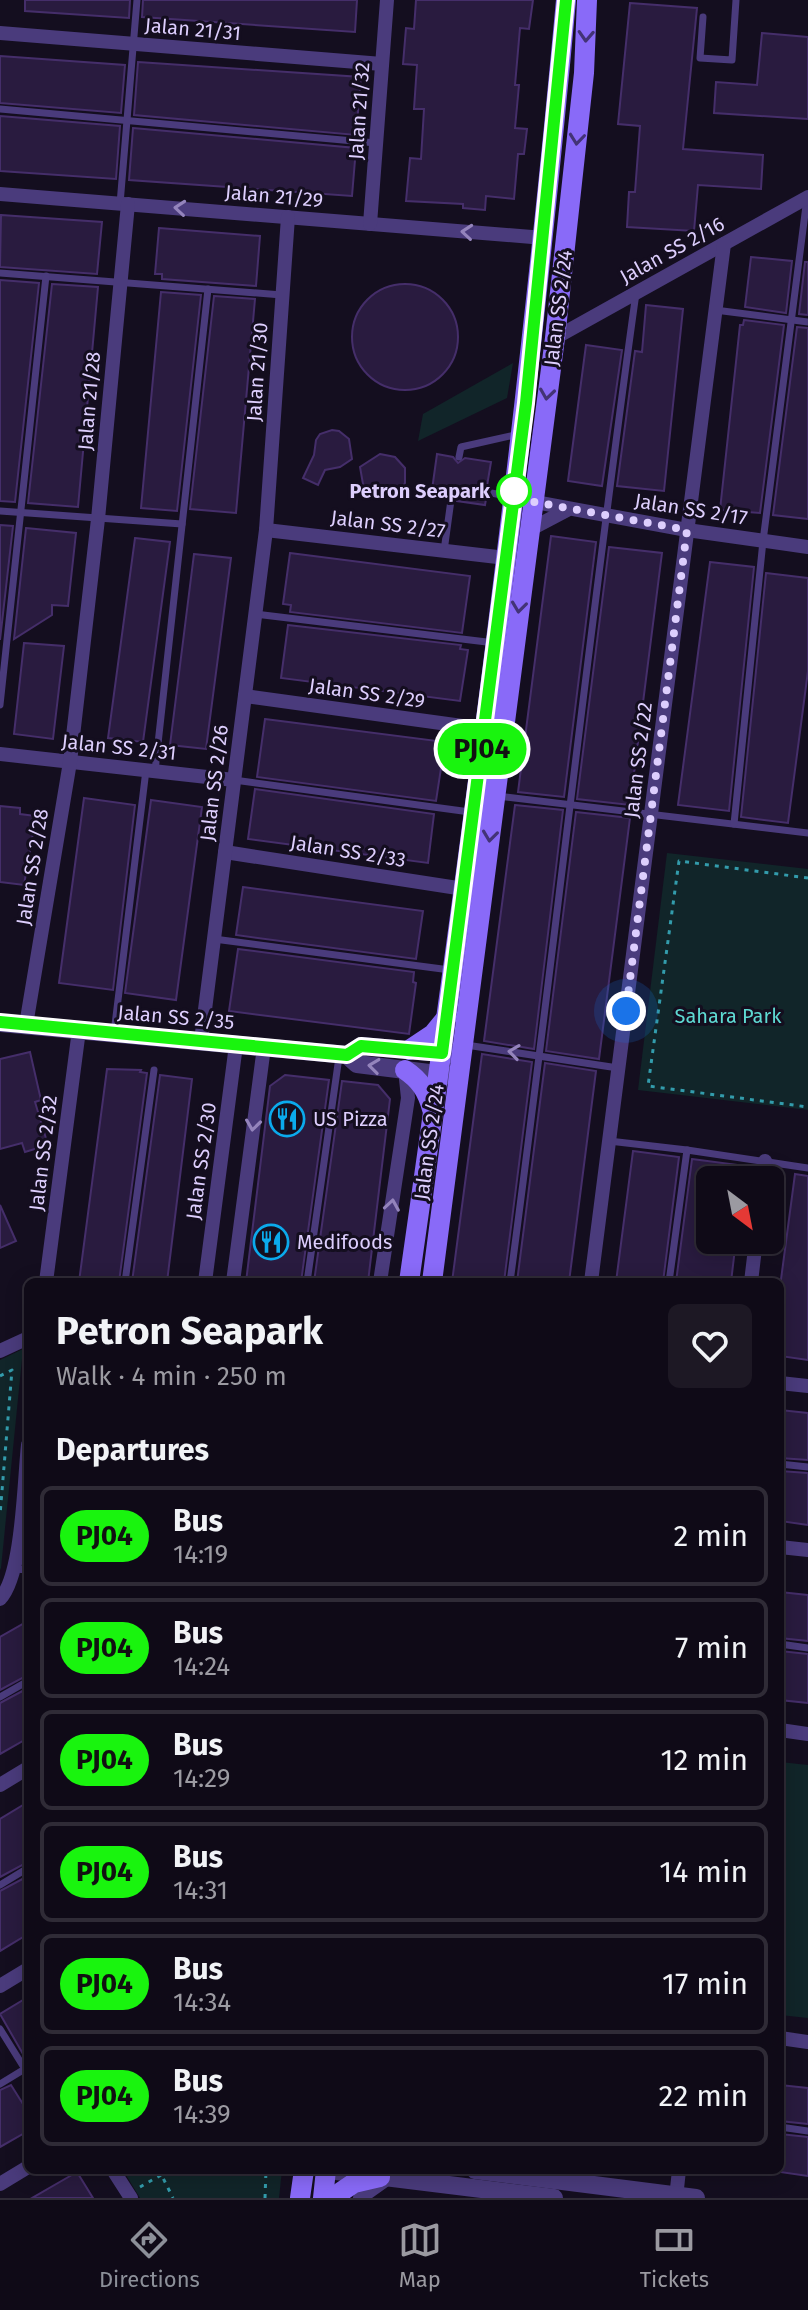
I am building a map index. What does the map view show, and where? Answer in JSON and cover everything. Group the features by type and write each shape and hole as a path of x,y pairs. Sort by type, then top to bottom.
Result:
{"main road":[{"name":"Jalan SS 2/24","path":"433,1278 529,530 523,499 523,433 566,0"},
{"name":"Jalan SS 2/24","path":"410,1278 448,1016 506,558 523,499 555,338 584,73 587,0"},
{"path":"544,238 557,232 571,205"},
{"path":"433,1113 426,1091 407,1060 448,1016"},
{"path":"300,2198 303,2174"},
{"path":"323,2198 326,2174"},
{"path":"332,2198 354,2183 384,2177"}],"street":[{"name":"Jalan 21/32","path":"370,224 387,0"},
{"name":"Jalan 21/31","path":"0,33 382,64"},
{"name":"Jalan 21/29","path":"0,194 544,238"},
{"name":"Jalan SS 2/16","path":"555,338 807,197"},
{"name":"Jalan 21/28","path":"89,602 120,282 124,204"},
{"name":"Jalan 21/30","path":"266,530 288,217"},
{"name":"Jalan SS 2/22","path":"592,1278 724,244"},
{"name":"Jalan SS 2/17","path":"523,499 567,510 808,547"},
{"path":"529,530 567,510"},
{"name":"Jalan SS 2/27","path":"266,530 506,558"},
{"name":"Jalan SS 2/26","path":"201,1041 266,530"},
{"name":"Jalan SS 2/28","path":"26,1025 70,762 89,602"},
{"name":"Jalan SS 2/29","path":"245,696 484,729"},
{"name":"Jalan SS 2/31","path":"0,754 234,780"},
{"name":"Jalan SS 2/33","path":"225,852 464,889"},
{"name":"Jalan SS 2/35","path":"0,1023 343,1055 357,1064 407,1060 464,1050"},
{"name":"Jalan SS 2/32","path":"47,1278 79,1030"},
{"name":"Jalan SS 2/30","path":"206,1278 236,1045"},
{"path":"234,1278 264,1047"},
{"path":"381,1278 408,1098 407,1060"},
{"name":"Jalan SS 2/35","path":"407,1060 439,1074 460,1076"},
{"path":"764,1166 765,1161"},
{"path":"751,1278 754,1254"},
{"path":"0,1351 24,1340"},
{"path":"784,1383 808,1386"},
{"path":"0,1599 22,1570 24,1528"},
{"path":"784,1547 808,1550"},
{"path":"784,1731 808,1734"},
{"path":"0,1785 24,1770"},
{"path":"0,1986 24,1971"},
{"path":"784,2039 808,2042"},
{"path":"0,2184 24,2169"},
{"path":"115,2174 129,2196"},
{"path":"360,2174 384,2177 434,2191 554,2198"},
{"path":"538,2174 591,2177 676,2197 696,2198"},
{"path":"676,2197 679,2174"},
{"path":"360,2198 384,2177"}],"lane":[{"path":"124,204 137,0"},
{"path":"703,17 700,58 732,60 736,0"},
{"path":"0,109 376,143"},
{"path":"734,824 763,541 807,197"},
{"path":"0,273 282,295"},
{"path":"0,705 46,276"},
{"path":"114,1033 182,524 208,289"},
{"path":"511,1278 605,515 636,293"},
{"path":"715,310 808,322"},
{"path":"459,457 461,447 523,433"},
{"path":"486,492 523,499"},
{"path":"444,551 451,500"},
{"path":"0,511 182,524"},
{"path":"255,614 495,643"},
{"path":"234,780 474,812"},
{"path":"495,796 808,833"},
{"path":"214,939 453,971"},
{"path":"464,1050 540,1056 618,1068"},
{"path":"308,1278 343,1055"},
{"path":"126,1278 154,1070"},
{"path":"609,1141 808,1168"},
{"path":"670,1278 687,1150"},
{"path":"784,1464 808,1467"},
{"path":"784,1645 808,1648"},
{"path":"0,1697 24,1683"},
{"path":"0,1885 24,1870"},
{"path":"0,2029 24,2065"},
{"path":"0,2084 24,2072"},
{"path":"784,2128 808,2131"}],"path":[{"path":"808,878 679,861 648,1086 808,1107"},
{"path":"0,1376 12,1370 0,1515"},
{"path":"129,2196 159,2174"},
{"path":"161,2174 173,2198"},
{"path":"265,2198 266,2174"}],"green space":[{"path":"513,363 507,398 418,441 423,414"},
{"name":"Sahara Park","path":"667,853 808,869 808,1110 638,1090"},
{"path":"23,1349 1,1568 0,1570 0,1360"},
{"path":"784,1762 808,1765 808,2018 784,2015"},
{"path":"125,2174 282,2174 279,2198 140,2198"}],"building":[{"path":"25,0 130,0 129,18 25,11"},
{"path":"143,0 357,0 355,32 142,17"},
{"path":"416,0 533,0 529,29 520,28 515,128 527,129 524,154 518,154 514,199 486,196 485,210 463,208 463,204 406,201 410,158 421,159 424,109 414,109 417,65 403,64 406,28 414,29"},
{"path":"630,3 697,8 683,149 763,155 761,189 698,185 694,231 627,227 629,192 635,192 640,126 618,124"},
{"path":"762,33 808,37 808,119 714,113 716,82 757,85"},
{"path":"0,56 125,65 121,113 0,103"},
{"path":"138,62 361,77 356,135 134,115"},
{"path":"0,116 120,126 116,179 0,171"},
{"path":"133,128 356,148 352,196 129,180"},
{"path":"1,215 102,222 97,274 0,267"},
{"path":"159,228 260,236 256,286 162,279 162,274 155,274"},
{"path":"751,257 792,261 786,313 745,307"},
{"path":"805,262 808,262 808,315 799,314"},
{"path":"0,280 39,283 15,502 0,501"},
{"path":"52,284 98,287 78,507 28,503"},
{"path":"405,284 425,288 442,300 454,317 458,337 454,357 442,374 425,386 405,390 385,386 368,374 356,357 352,337 356,317 368,300 385,288"},
{"path":"161,292 201,295 177,511 141,508"},
{"path":"214,296 255,299 236,513 190,509"},
{"path":"646,305 683,309 664,491 617,486 635,351 642,352"},
{"path":"744,320 784,325 760,513 720,510 740,325"},
{"path":"797,327 808,328 808,519 773,515"},
{"path":"586,345 622,350 602,486 568,481"},
{"path":"332,430 349,439 352,459 340,467 325,470 318,485 303,478 314,455 316,440 320,434"},
{"path":"380,454 395,457 405,468 405,483 401,490 388,498 373,495 363,484 360,467"},
{"path":"437,454 453,457 458,463 465,458 491,462 487,486 482,487 480,492 486,499 485,505 457,501 453,494 448,494 445,499 431,497"},
{"path":"0,525 13,526 0,640"},
{"path":"26,528 76,533 68,606 52,605 52,615 14,639"},
{"path":"551,536 596,542 564,797 518,792"},
{"path":"135,538 170,542 143,742 108,738"},
{"path":"609,547 662,553 630,805 577,799"},
{"path":"290,553 470,576 462,633 290,612 291,605 283,604"},
{"path":"194,554 231,558 206,749 170,745"},
{"path":"710,562 754,567 729,811 678,805"},
{"path":"766,573 808,578 808,671 788,823 741,817"},
{"path":"288,625 461,645 460,649 468,650 460,701 281,678"},
{"path":"24,643 64,646 53,739 14,734"},
{"path":"265,719 445,742 436,801 257,777"},
{"path":"255,789 434,814 428,863 248,839"},
{"path":"84,798 135,805 113,990 59,983"},
{"path":"151,800 202,807 176,1000 125,993"},
{"path":"515,805 563,810 534,1049 484,1041"},
{"path":"0,806 20,808 20,814 36,816 24,885 0,882"},
{"path":"576,812 630,818 599,1059 546,1051"},
{"path":"243,887 423,911 416,959 236,935"},
{"path":"238,949 414,972 413,982 416,983 409,1034 229,1011"},
{"path":"30,1052 41,1100 35,1102 48,1145 25,1152 22,1143 0,1149 0,1059"},
{"path":"482,1054 532,1062 505,1278 453,1278"},
{"path":"545,1063 596,1071 570,1278 518,1278"},
{"path":"107,1069 141,1070 147,1073 120,1278 80,1278"},
{"path":"160,1075 192,1079 167,1278 133,1278"},
{"path":"285,1075 329,1080 302,1278 246,1278 270,1086"},
{"path":"342,1081 378,1085 390,1099 368,1278 315,1278"},
{"path":"633,1151 679,1157 664,1278 617,1278"},
{"path":"692,1159 746,1166 696,1166 696,1254 734,1254 731,1278 677,1278"},
{"path":"795,1174 808,1176 808,1360 784,1357 784,1278 781,1278"},
{"path":"0,1205 16,1241 0,1248"},
{"path":"784,1410 808,1413 808,1460 784,1458"},
{"path":"784,1471 808,1473 808,1525 784,1522"},
{"path":"784,1592 808,1595 808,1641 784,1638"},
{"path":"24,1623 24,1677 0,1690 0,1637"},
{"path":"784,1651 808,1654 808,1703 784,1700"},
{"path":"24,1690 24,1740 0,1754 0,1703"},
{"path":"24,1804 24,1864 0,1877 0,1819"},
{"path":"24,1878 24,1936 0,1951 0,1891"},
{"path":"24,1999 24,2056 0,2014"},
{"path":"11,2085 24,2106 24,2133 0,2147 0,2090"},
{"path":"784,2085 808,2088 808,2124 784,2121"},
{"path":"784,2134 808,2137 808,2176 784,2173"},
{"path":"78,2174 93,2198 32,2198"}],"bus line":[{"name":"PJ04","path":"0,1022 347,1055 361,1046 442,1053 523,433 566,0"}],"place":[{"name":"Petron Seapark","path":"514,491"},
{"name":"US Pizza","path":"287,1119"},
{"name":"Medifoods","path":"271,1242"}],"route":[{"path":"514,491 513,498 687,530 626,1011"}]}
